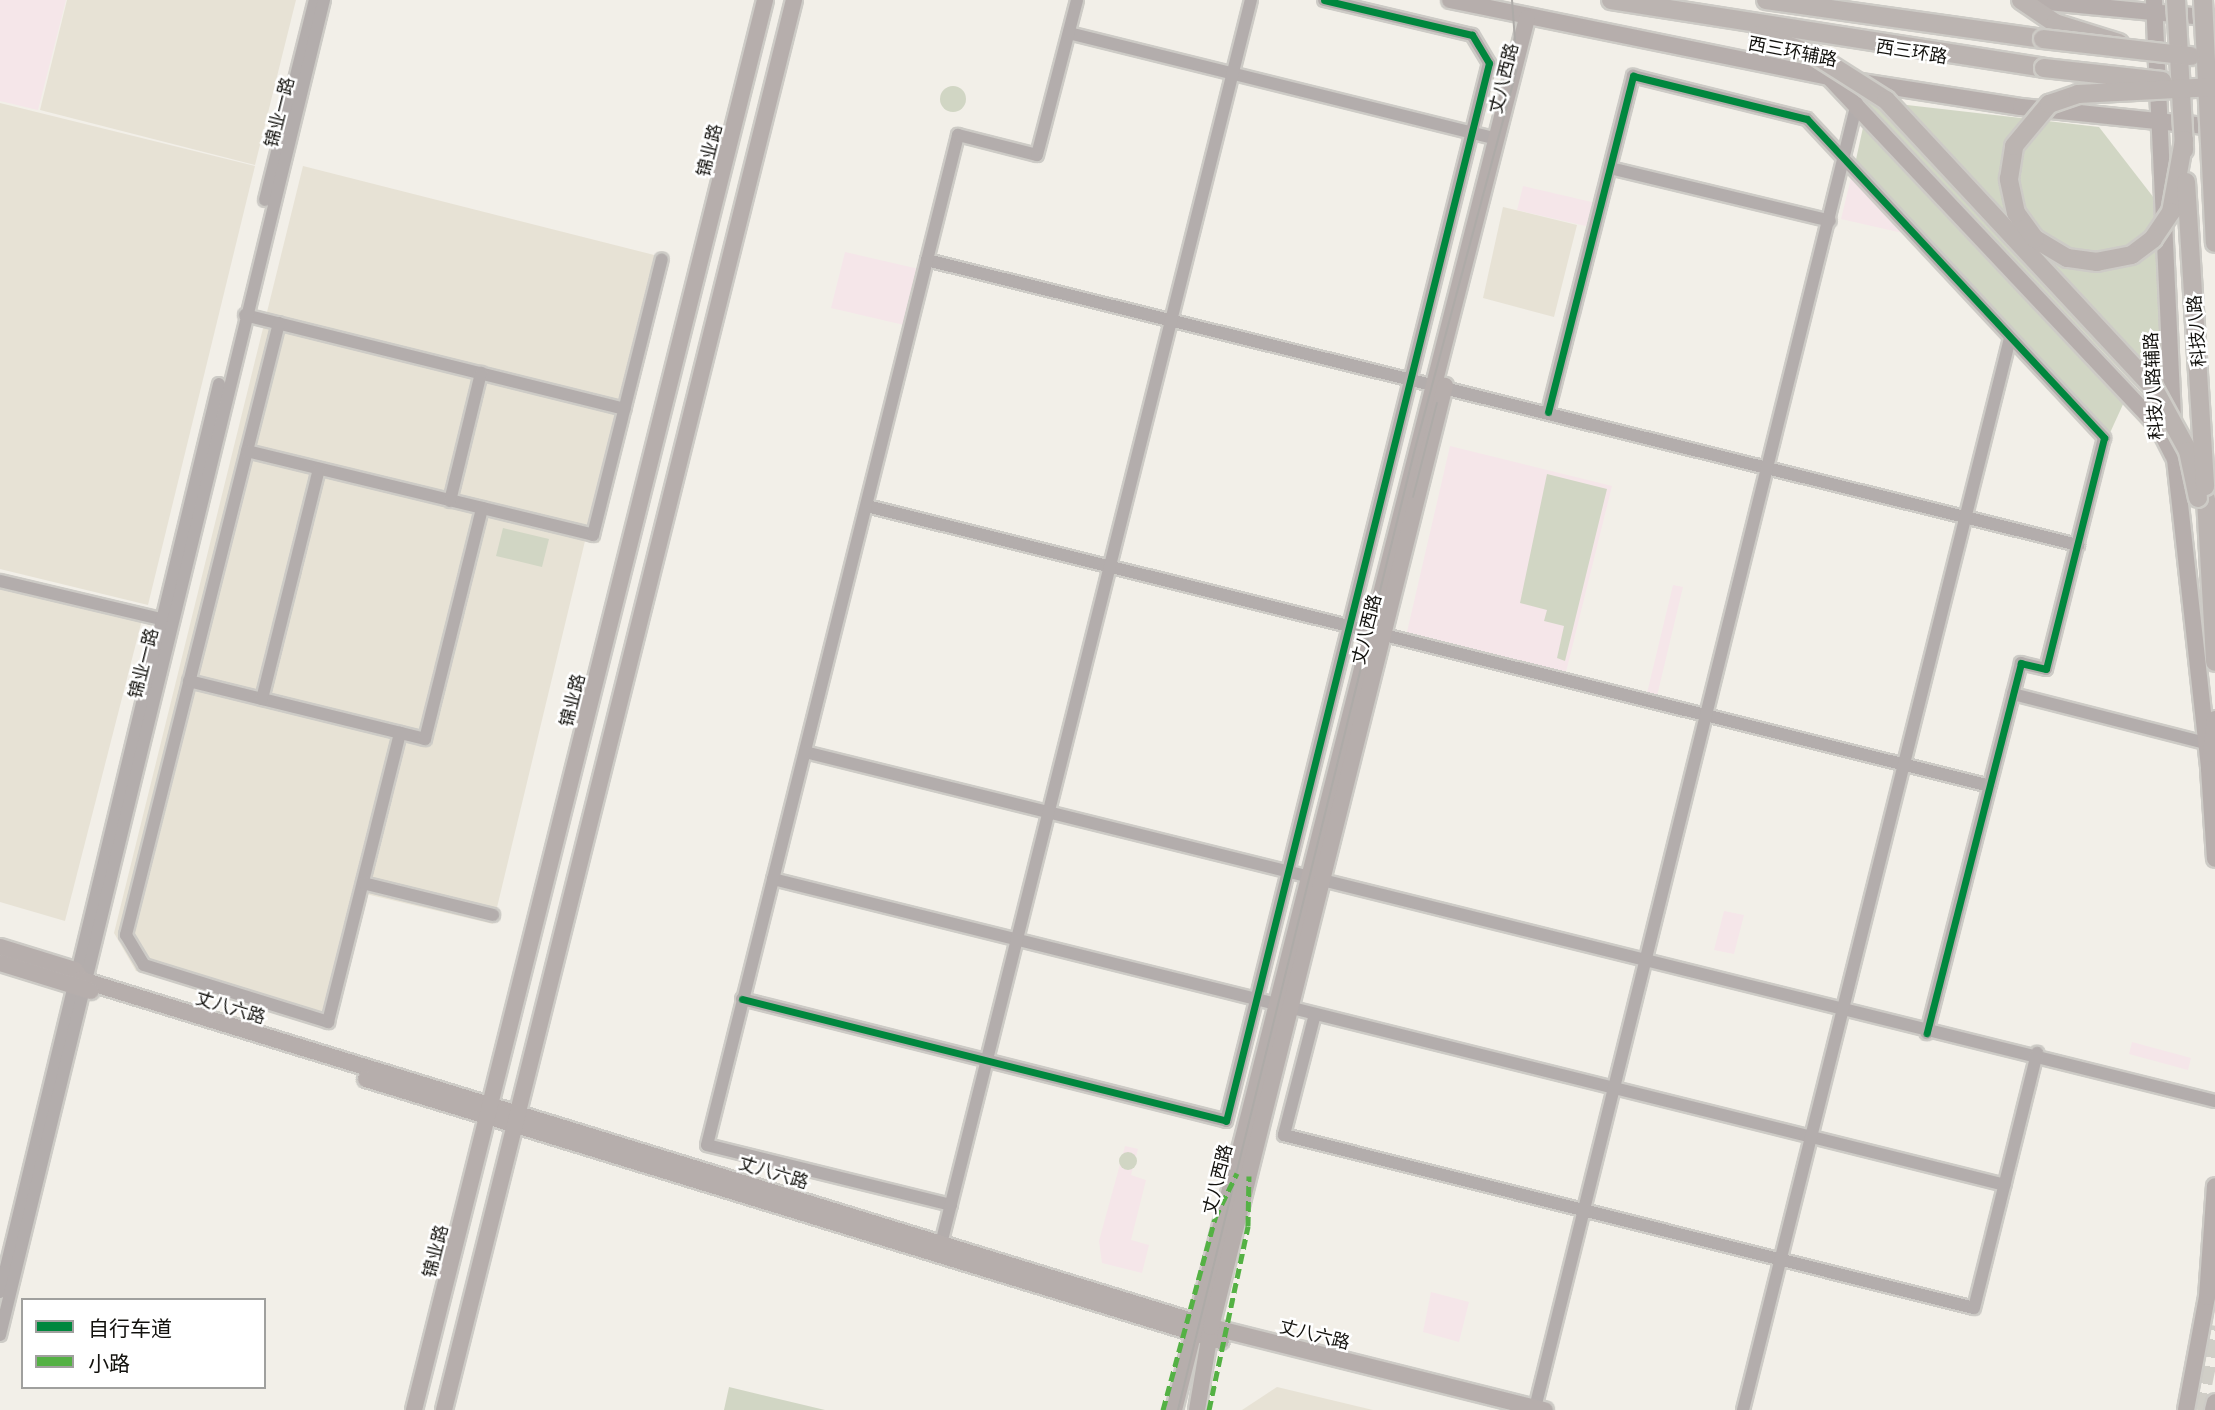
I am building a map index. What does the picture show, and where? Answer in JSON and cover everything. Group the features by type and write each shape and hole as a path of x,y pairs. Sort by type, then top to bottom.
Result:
{"highway":[{"name":"西三环路","path":"1611,0 1716,20 2044,68 2215,87"},
{"name":"西三环路","path":"1766,0 2043,39 2215,59"},
{"path":"2021,0 2055,23 2142,51"},
{"name":"科技八路","path":"2176,0 2202,499 2215,662"},
{"path":"2203,0 2215,243"},
{"path":"1716,20 1815,55 1886,100 2153,387 2188,451 2202,499"},
{"path":"2183,140 2171,212 2132,255 2105,262 2067,258 2035,239 2016,213 2009,179 2014,146 2049,104 2078,94 2215,87"}],"main road":[{"name":"锦业路","path":"414,1410 765,0"},
{"path":"444,1410 794,0"},
{"name":"西三环辅路","path":"1450,0 1531,20 1829,77 2021,107 2215,127"},
{"path":"2026,0 2154,7 2215,18"},
{"name":"科技八路辅路","path":"2154,7 2175,459 2209,769"},
{"name":"丈八西路","path":"1439,386 1496,139 1531,20"},
{"name":"丈八西路","path":"1174,1410 1204,1331 1531,20"},
{"path":"1829,77 1857,103 2158,426 2175,459"},
{"path":"2215,719 2209,769 2215,859"},
{"name":"丈八六路","path":"0,947 76,981"},
{"name":"丈八六路","path":"0,963 76,981 489,1111 516,1116 941,1244 1204,1331 1540,1409"},
{"name":"丈八六路","path":"516,1116 1204,1331 1499,1410"},
{"path":"2186,1410 2207,1297 2215,1186"},
{"name":"丈八西路","path":"1197,1410 1204,1331"},
{"path":"2213,1410 2215,1402"}],"street":[{"name":"锦业一路","path":"0,1335 76,981 161,619 315,0"},
{"name":"锦业一路","path":"0,1292 324,0"},
{"path":"951,1205 707,1145 958,135 1037,155 1077,0"},
{"path":"941,1244 1113,568 1251,0"},
{"path":"743,999 1226,1121 1489,63 1472,35 1324,0"},
{"path":"1069,33 1496,139"},
{"path":"1548,412 1633,76 1807,119 1844,162 2104,438 2046,669 2021,663 1927,1033"},
{"path":"1540,1409 1584,1210 1830,222 1857,103"},
{"path":"1610,168 1830,222"},
{"path":"247,451 593,535 662,260"},
{"path":"927,260 2077,545"},
{"path":"245,314 625,409"},
{"path":"279,323 126,935 144,965 328,1022 400,733"},
{"path":"1743,1410 2010,338"},
{"path":"450,501 481,373"},
{"path":"262,699 319,469"},
{"path":"867,506 1990,786"},
{"path":"189,681 425,739 482,508"},
{"path":"0,580 161,619"},
{"path":"2013,694 2205,743"},
{"path":"805,752 1646,960 1927,1033 2037,1053 2215,1101"},
{"path":"773,879 2005,1185"},
{"path":"363,883 493,915"},
{"path":"1315,1014 1284,1135 1974,1308 2037,1053"}],"shaded area":[{"path":"0,0 66,0 38,110 0,101"},
{"path":"67,0 296,0 255,165 40,110"},
{"path":"0,103 255,166 148,605 0,569"},
{"path":"303,166 670,259 599,543 585,541 493,924 366,894 331,1029 136,971 114,933"},
{"path":"1851,178 1861,182 1907,234 1841,219"},
{"path":"1523,186 1596,203 1590,227 1517,210"},
{"path":"1503,207 1577,225 1554,317 1483,298"},
{"path":"845,252 919,269 904,325 831,308"},
{"path":"1450,446 1612,486 1566,672 1407,632"},
{"path":"0,576 144,612 65,921 0,902"},
{"path":"1673,585 1683,587 1657,696 1647,693"},
{"path":"1724,911 1744,915 1734,954 1714,950"},
{"path":"2132,1042 2191,1058 2188,1070 2129,1054"},
{"path":"1125,1146 1138,1149 1131,1175 1146,1180 1131,1240 1149,1245 1142,1273 1102,1263 1099,1241"},
{"path":"1431,1292 1469,1302 1459,1342 1423,1332"},
{"path":"1277,1387 1373,1410 1242,1410"}],"green space":[{"path":"953,86 962,90 966,99 962,108 953,112 944,108 940,99 944,90"},
{"path":"1863,100 2099,127 2154,198 2166,388 2161,413"},
{"path":"1864,123 2125,400 2109,435 1855,164"},
{"path":"1547,474 1607,489 1565,661 1557,658 1564,626 1544,621 1547,610 1520,603"},
{"path":"503,528 549,539 542,567 496,556"},
{"path":"1128,1152 1134,1155 1137,1161 1134,1167 1128,1170 1122,1167 1119,1161 1122,1155"},
{"path":"729,1387 825,1410 724,1410"}],"tunnel":[{"path":"2198,1410 2215,1326"}],"tram line":[{"path":"1178,1410 1415,449 1517,68 1512,0"},
{"path":"1413,497 1437,403"}],"marked path":[{"path":"1163,1410 1215,1218 1237,1173"},
{"path":"1209,1410 1248,1226 1249,1176"}],"cycle path":[{"path":"742,999 1226,1121 1489,63 1472,35 1324,0"},
{"path":"1548,412 1633,76 1807,119 2104,438 2046,669 2021,663 1927,1033"}]}
